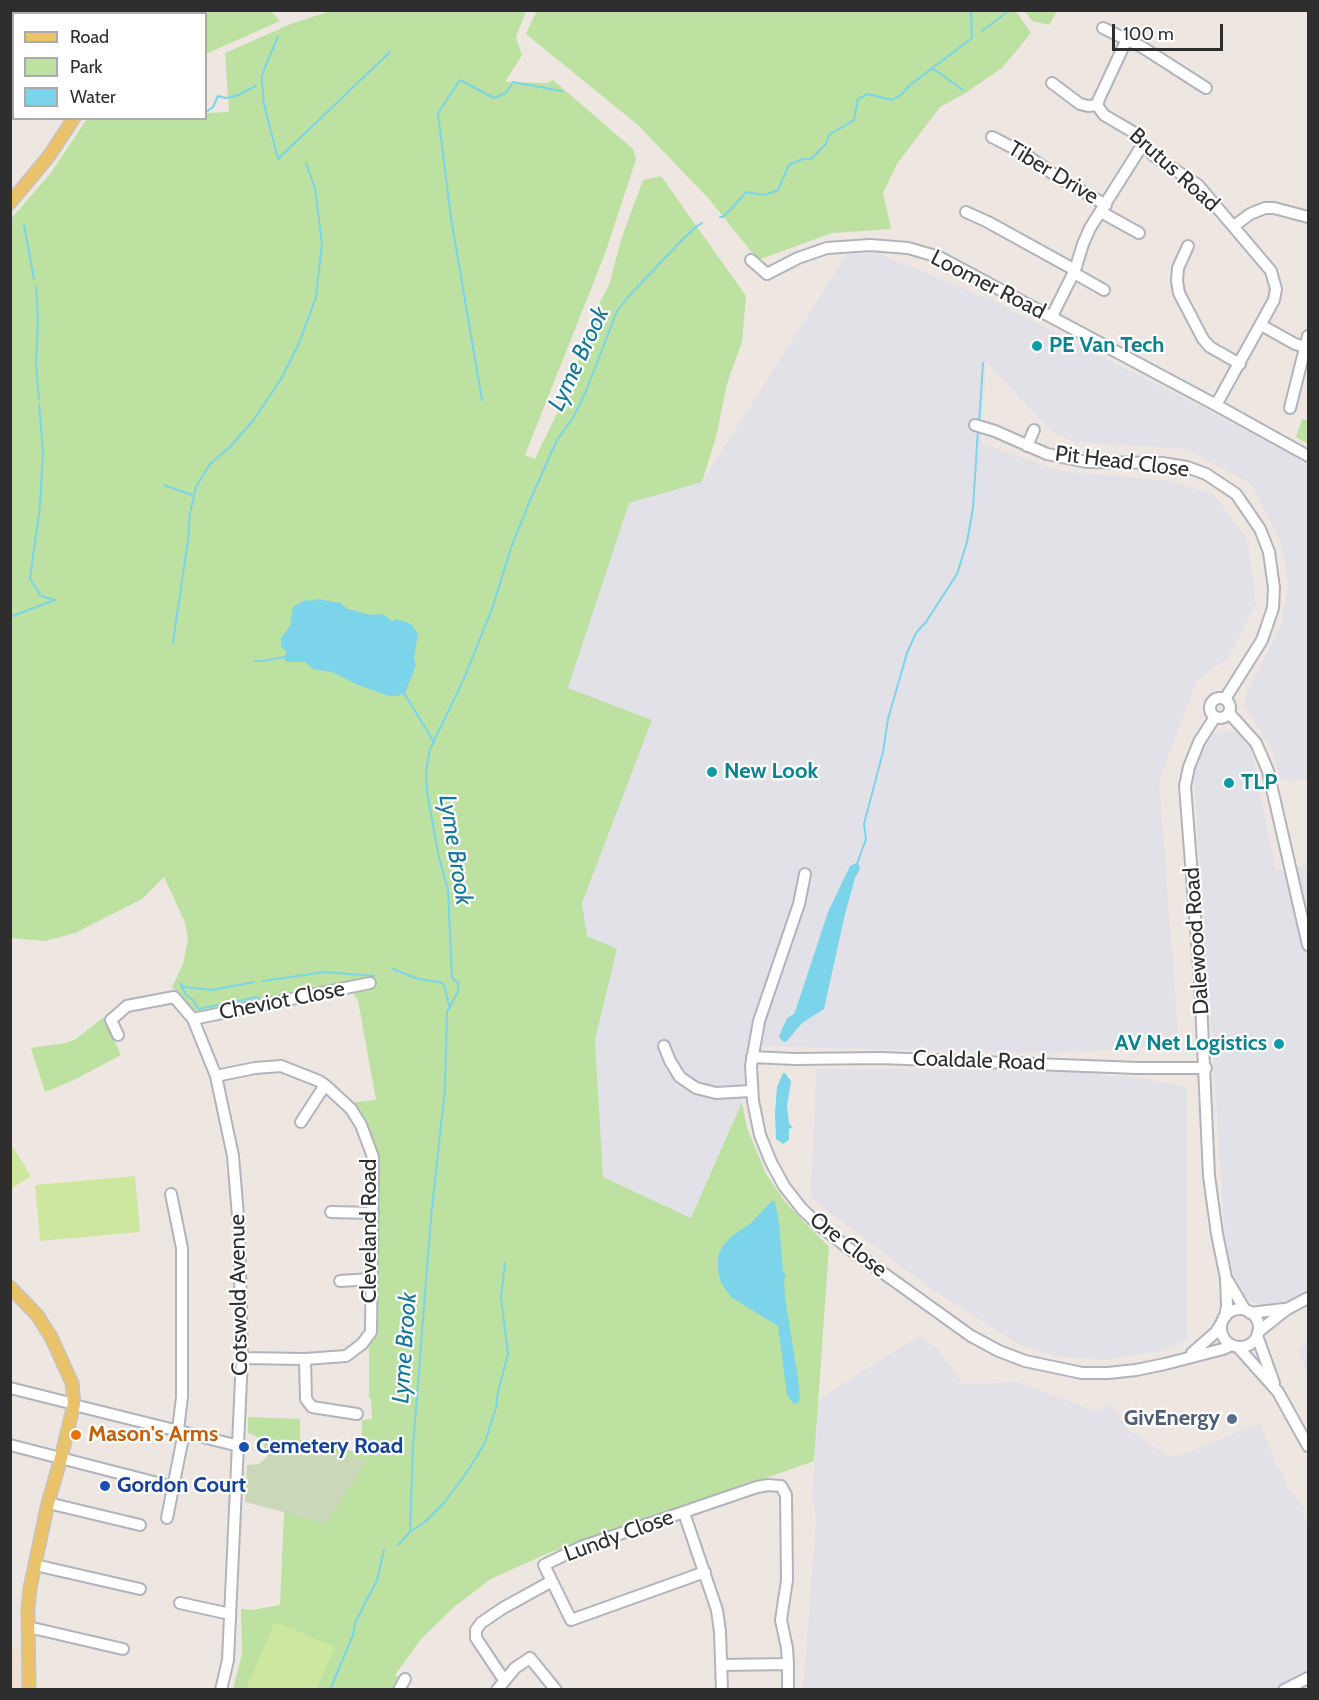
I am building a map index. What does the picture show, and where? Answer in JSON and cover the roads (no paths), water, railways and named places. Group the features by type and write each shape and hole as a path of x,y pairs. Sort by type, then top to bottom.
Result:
{"main road":[{"path":"10,203 49,156 73,120"},
{"path":"10,1287 37,1315 51,1336 72,1383 74,1404 48,1503 28,1609 29,1689"}],"street":[{"path":"1103,28 1128,39 1206,88"},
{"path":"1097,105 1128,39"},
{"name":"Brutus Road","path":"1058,85 1080,104 1097,105 1104,115 1128,128 1166,166 1198,185 1265,262 1275,279 1274,300 1216,405"},
{"name":"Tiber Drive","path":"998,137 1139,233"},
{"path":"1052,316 1074,272 1083,244 1143,144"},
{"path":"1234,226 1250,213 1265,208 1274,208 1308,217"},
{"path":"971,211 1104,290"},
{"name":"Loomer Road","path":"751,260 767,274 798,258 827,248 870,245 908,248 939,256 1308,456"},
{"path":"1188,246 1178,268 1179,292 1203,339 1210,347 1240,364"},
{"path":"1262,325 1295,344 1307,341 1290,408"},
{"name":"Pit Head Close","path":"975,425 1052,455 1087,462 1162,463 1187,467 1206,474 1236,494 1260,529 1269,552 1274,588 1273,608 1262,640 1225,699"},
{"name":"Pit Head Close","path":"1027,446 1034,430"},
{"name":"Dalewood Road","path":"1224,1319 1227,1305 1226,1278 1209,1176 1206,1068 1185,786 1189,767 1199,742 1215,717 1210,711 1210,704 1214,699 1225,699"},
{"path":"1225,699 1229,704 1229,713 1256,743 1268,771 1308,945"},
{"path":"1215,717 1224,717 1229,713"},
{"name":"Ore Close","path":"805,874 799,904 759,1021 752,1057 752,1091 760,1134 784,1186 802,1209 819,1226 971,1336 999,1351 1025,1361 1082,1372 1108,1373 1136,1370 1235,1346"},
{"name":"Cheviot Close","path":"193,1019 370,983"},
{"name":"Cotswold Avenue","path":"118,1035 111,1020 127,1006 174,997 193,1019 216,1076 233,1156 239,1228 243,1358 228,1659 220,1689"},
{"path":"664,1046 680,1077 696,1088 716,1093 752,1091"},
{"name":"Coaldale Road","path":"752,1057 881,1058 1137,1068 1206,1068"},
{"name":"Cleveland Road","path":"216,1076 255,1068 281,1066 325,1084 351,1109 361,1125 373,1157 371,1332 362,1344 346,1356 305,1359 243,1358"},
{"path":"301,1122 325,1084"},
{"path":"167,1518 181,1431 182,1397 182,1248 171,1194"},
{"path":"331,1212 373,1213"},
{"name":"Dalewood Road","path":"1226,1278 1248,1312"},
{"path":"340,1281 371,1279"},
{"path":"1235,1346 1248,1345 1257,1334 1287,1309 1308,1298"},
{"path":"1278,1392 1222,1334 1224,1319 1233,1311 1287,1309"},
{"path":"1248,1312 1256,1320 1257,1334 1278,1392 1308,1446"},
{"name":"Ore Close","path":"1187,1357 1202,1347 1224,1319"},
{"path":"305,1359 306,1399 312,1407 357,1414"},
{"path":"10,1388 239,1446"},
{"path":"10,1445 173,1487"},
{"path":"722,1689 719,1621 684,1513 762,1486 781,1486 785,1491 787,1580 781,1620 787,1648 788,1689"},
{"path":"48,1503 141,1525"},
{"name":"Lundy Close","path":"684,1513 581,1547 544,1565 571,1620 705,1572"},
{"path":"35,1565 140,1589"},
{"path":"552,1581 481,1623 476,1630 476,1638 500,1685 515,1668 530,1658 556,1689"},
{"path":"180,1603 230,1614"},
{"path":"28,1627 123,1649"},
{"path":"722,1665 788,1664"},
{"path":"1284,1689 1308,1678"}],"water":[{"path":"317,599 340,603 348,609 371,615 383,614 392,621 397,619 411,624 418,634 414,659 416,665 405,693 389,696 332,672 313,669 305,662 286,662 284,657 287,652 281,647 281,638 290,626 293,607 306,600"},
{"path":"858,862 860,869 855,878 845,914 824,1009 802,1023 786,1042 782,1041 779,1036 787,1018 794,1014 796,1009 828,912 850,866"},
{"path":"783,1073 791,1081 787,1106 789,1124 793,1127 789,1129 789,1140 783,1144 776,1139 775,1113 777,1087"},
{"path":"772,1201 775,1201 779,1223 783,1271 786,1275 784,1279 785,1298 798,1378 800,1399 794,1404 787,1395 778,1326 731,1297 721,1283 718,1270 718,1257 722,1247 732,1236 751,1223"}],"waterway":[{"name":"Lyme Brook","path":"720,217 723,217 746,192 765,195 778,190 789,165 803,159 811,159 826,144 829,135 854,120 858,99 868,94 892,100 972,38 971,10"},
{"path":"982,31 1006,13"},
{"path":"278,36 262,75 264,104 278,159 390,52"},
{"path":"932,68 963,90"},
{"path":"482,400 451,218 438,113 460,80 494,98 506,93 513,82 562,91"},
{"path":"207,111 213,107 218,96 226,98 236,96 256,86"},
{"path":"173,642 190,513 196,487 210,464 231,446 255,418 281,379 300,341 316,297 322,244 315,188 306,163"},
{"name":"Lyme Brook","path":"398,1545 410,1532 413,1447 431,1217 445,1089 447,1012 458,992 458,983 452,978 448,890 438,853 427,792 426,771 430,749 463,681 492,609 511,548 528,505 557,440 573,418 586,391 617,311 682,240 702,223"},
{"path":"24,225 34,279"},
{"path":"36,286 38,318 36,363 39,400"},
{"path":"979,423 983,363"},
{"path":"10,617 55,600 41,596 30,579 40,506 43,451 39,404"},
{"path":"857,864 866,839 864,824 883,752 888,719 907,653 916,633 926,622 957,574 967,542 973,508 978,429"},
{"path":"164,485 192,495"},
{"path":"255,661 284,657"},
{"path":"404,693 434,742"},
{"path":"393,969 418,979 440,982 444,985 449,1005"},
{"path":"263,981 325,972 374,976"},
{"path":"182,985 212,990 254,982"},
{"path":"180,983 186,995 193,1000 198,1009 258,997"},
{"path":"410,1532 425,1522 444,1503 485,1443 508,1354 501,1297 505,1263"},
{"name":"Lyme Brook","path":"330,1690 353,1635 355,1623 377,1580 384,1550"}],"place":[{"name":"PE Van Tech","path":"1037,346"},
{"name":"New Look","path":"712,772"},
{"name":"TLP","path":"1229,783"},
{"name":"AV Net Logistics","path":"1279,1044"},
{"name":"GivEnergy","path":"1232,1419"},
{"name":"Mason's Arms","path":"76,1435"},
{"name":"Cemetery Road","path":"244,1447"},
{"name":"Gordon Court","path":"105,1486"}]}
